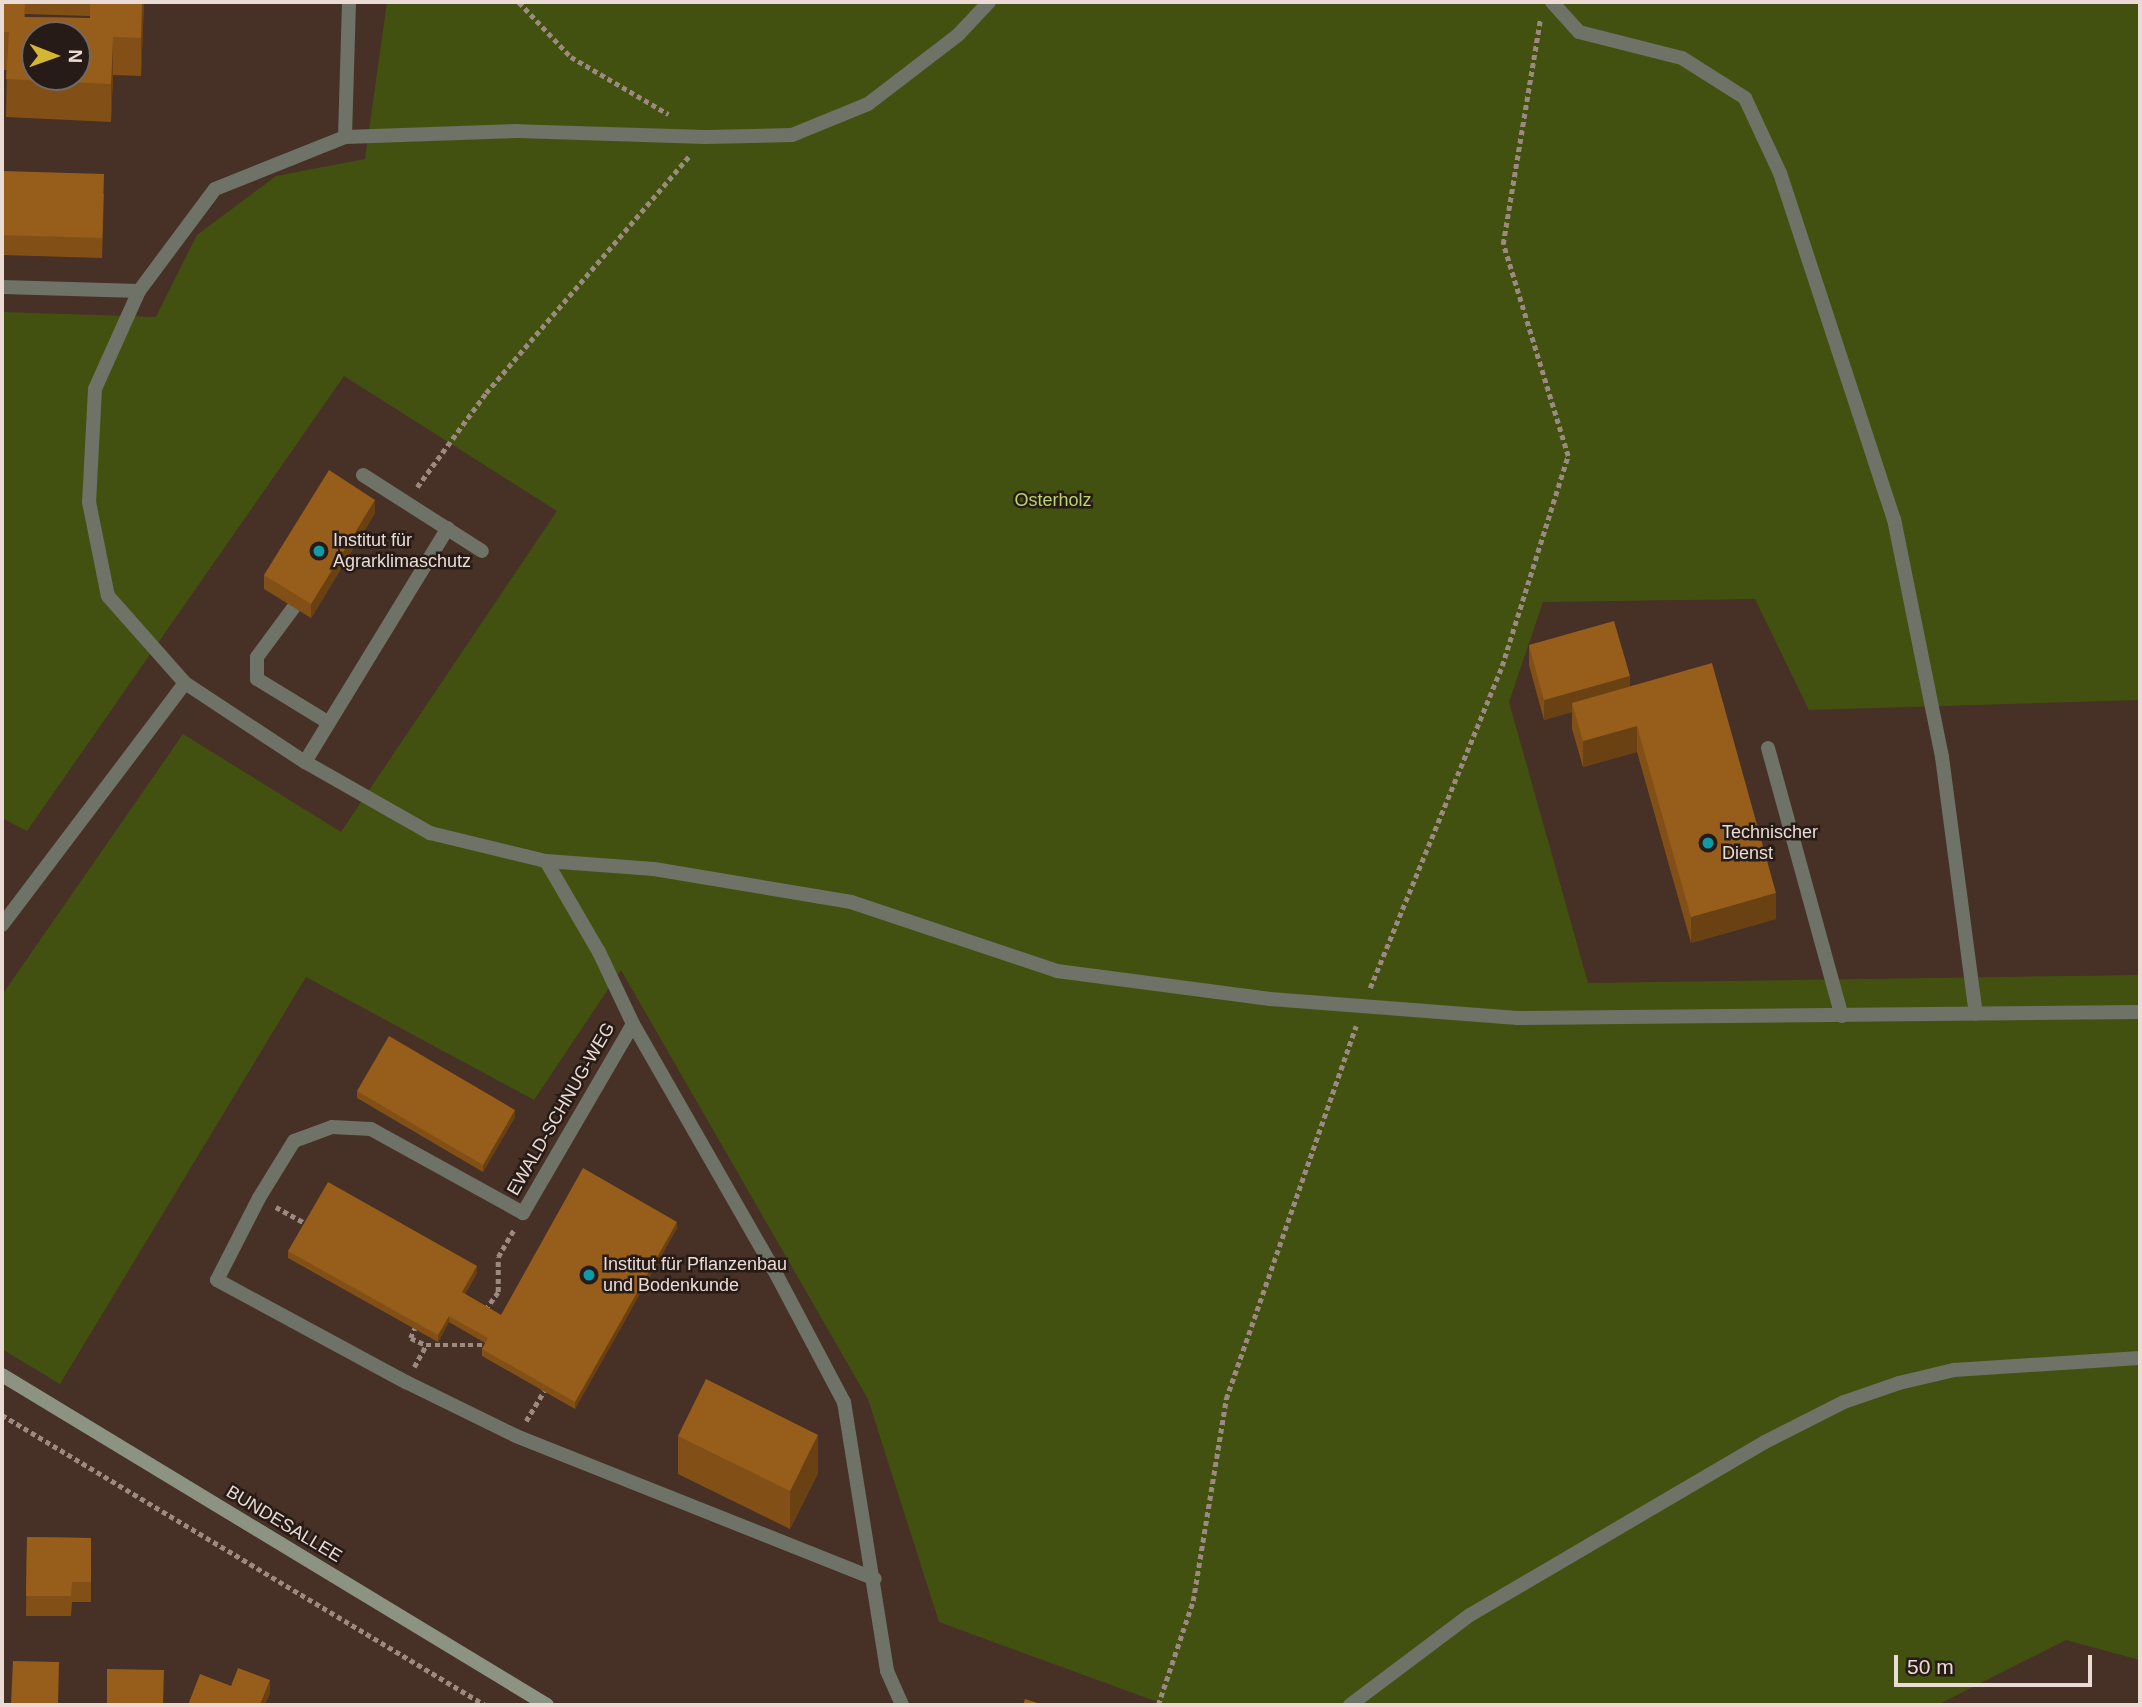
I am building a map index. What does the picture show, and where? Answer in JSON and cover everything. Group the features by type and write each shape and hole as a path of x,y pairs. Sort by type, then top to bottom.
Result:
{"main road":[{"name":"BUNDESALLEE","path":"2,1375 547,1705"}],"lane":[{"path":"345,137 349,2"},
{"path":"989,2 958,35 868,104 792,135 705,137 518,131 345,137 215,189 139,291 95,390 89,502 108,596 184,683 305,762 430,833 546,860 654,869 851,902 1057,971 1270,999 1517,1018 2140,1012"},
{"path":"1552,2 1579,32 1682,58 1745,98 1780,173 1894,519 1942,757 1976,1014"},
{"path":"2,287 139,291"},
{"path":"363,475 482,551"},
{"path":"305,762 448,528"},
{"path":"294,607 257,657 257,680 329,723"},
{"path":"2,925 184,683"},
{"path":"1768,748 1842,1016"},
{"path":"546,860 599,952 633,1024 768,1259 845,1402 875,1579 887,1671 902,1705"},
{"name":"EWALD-SCHNUG-WEG","path":"523,1213 633,1024"},
{"path":"523,1213 371,1129 332,1127 295,1141 259,1198 217,1280 406,1382 516,1436 875,1579"},
{"path":"1350,1705 1470,1615 1765,1442 1832,1407 1899,1383 1954,1370 2140,1358"}],"path":[{"path":"519,2 571,57 671,117"},
{"path":"1158,1705 1193,1601 1226,1399 1363,1006 1502,666 1568,456 1503,244 1541,15"},
{"path":"406,502 486,393 602,261 705,137"},
{"path":"259,1198 318,1231"},
{"path":"484,1312 498,1292 498,1257 523,1213"},
{"path":"420,1319 411,1338 426,1345 488,1345"},
{"path":"406,1382 426,1345"},
{"path":"516,1436 549,1383"},
{"path":"2,1415 485,1705"}],"green space":[{"name":"Osterholz","path":"387,2 2140,2 2140,700 1809,710 1755,599 1543,602 1509,702 1588,983 2140,975 2140,1660 2066,1640 1937,1705 1166,1705 939,1622 868,1399 621,970 534,1100 306,977 60,1384 2,1349 2,995 183,734 341,832 557,511 344,376 27,831 2,818 2,312 156,317 197,235 276,176 365,159"}],"building":[{"path":"2,2 25,2 24,17 90,18 90,2 142,2 141,38 113,37 111,84 91,83 91,21 21,21 21,80 6,79 9,32 2,32"},
{"path":"2,171 104,174 102,238 2,235"},
{"name":"Institut für Agrarklimaschutz","path":"329,470 375,500 311,604 264,575"},
{"path":"1614,621 1630,676 1544,700 1529,645"},
{"name":"Technischer Dienst","path":"1712,663 1776,893 1691,917 1637,726 1583,741 1572,703"},
{"path":"389,1036 515,1110 483,1165 357,1091"},
{"path":"583,1168 677,1222 575,1402 482,1349 488,1338 449,1316 438,1335 288,1251 328,1182 477,1266 462,1292 501,1315"},
{"path":"706,1379 818,1435 790,1491 678,1436"},
{"path":"27,1537 91,1538 91,1582 72,1582 71,1596 26,1596"},
{"path":"13,1661 59,1662 58,1705 11,1705"},
{"path":"238,1668 270,1680 260,1705 188,1705 200,1674 231,1686"},
{"path":"107,1669 164,1670 163,1705 107,1705"},
{"path":"1025,1699 1044,1705 1023,1705"}],"place":[{"name":"Institut für Agrarklimaschutz","path":"319,551"},
{"name":"Technischer Dienst","path":"1708,843"},
{"name":"Institut für Pflanzenbau und Bodenkunde","path":"589,1275"}]}
